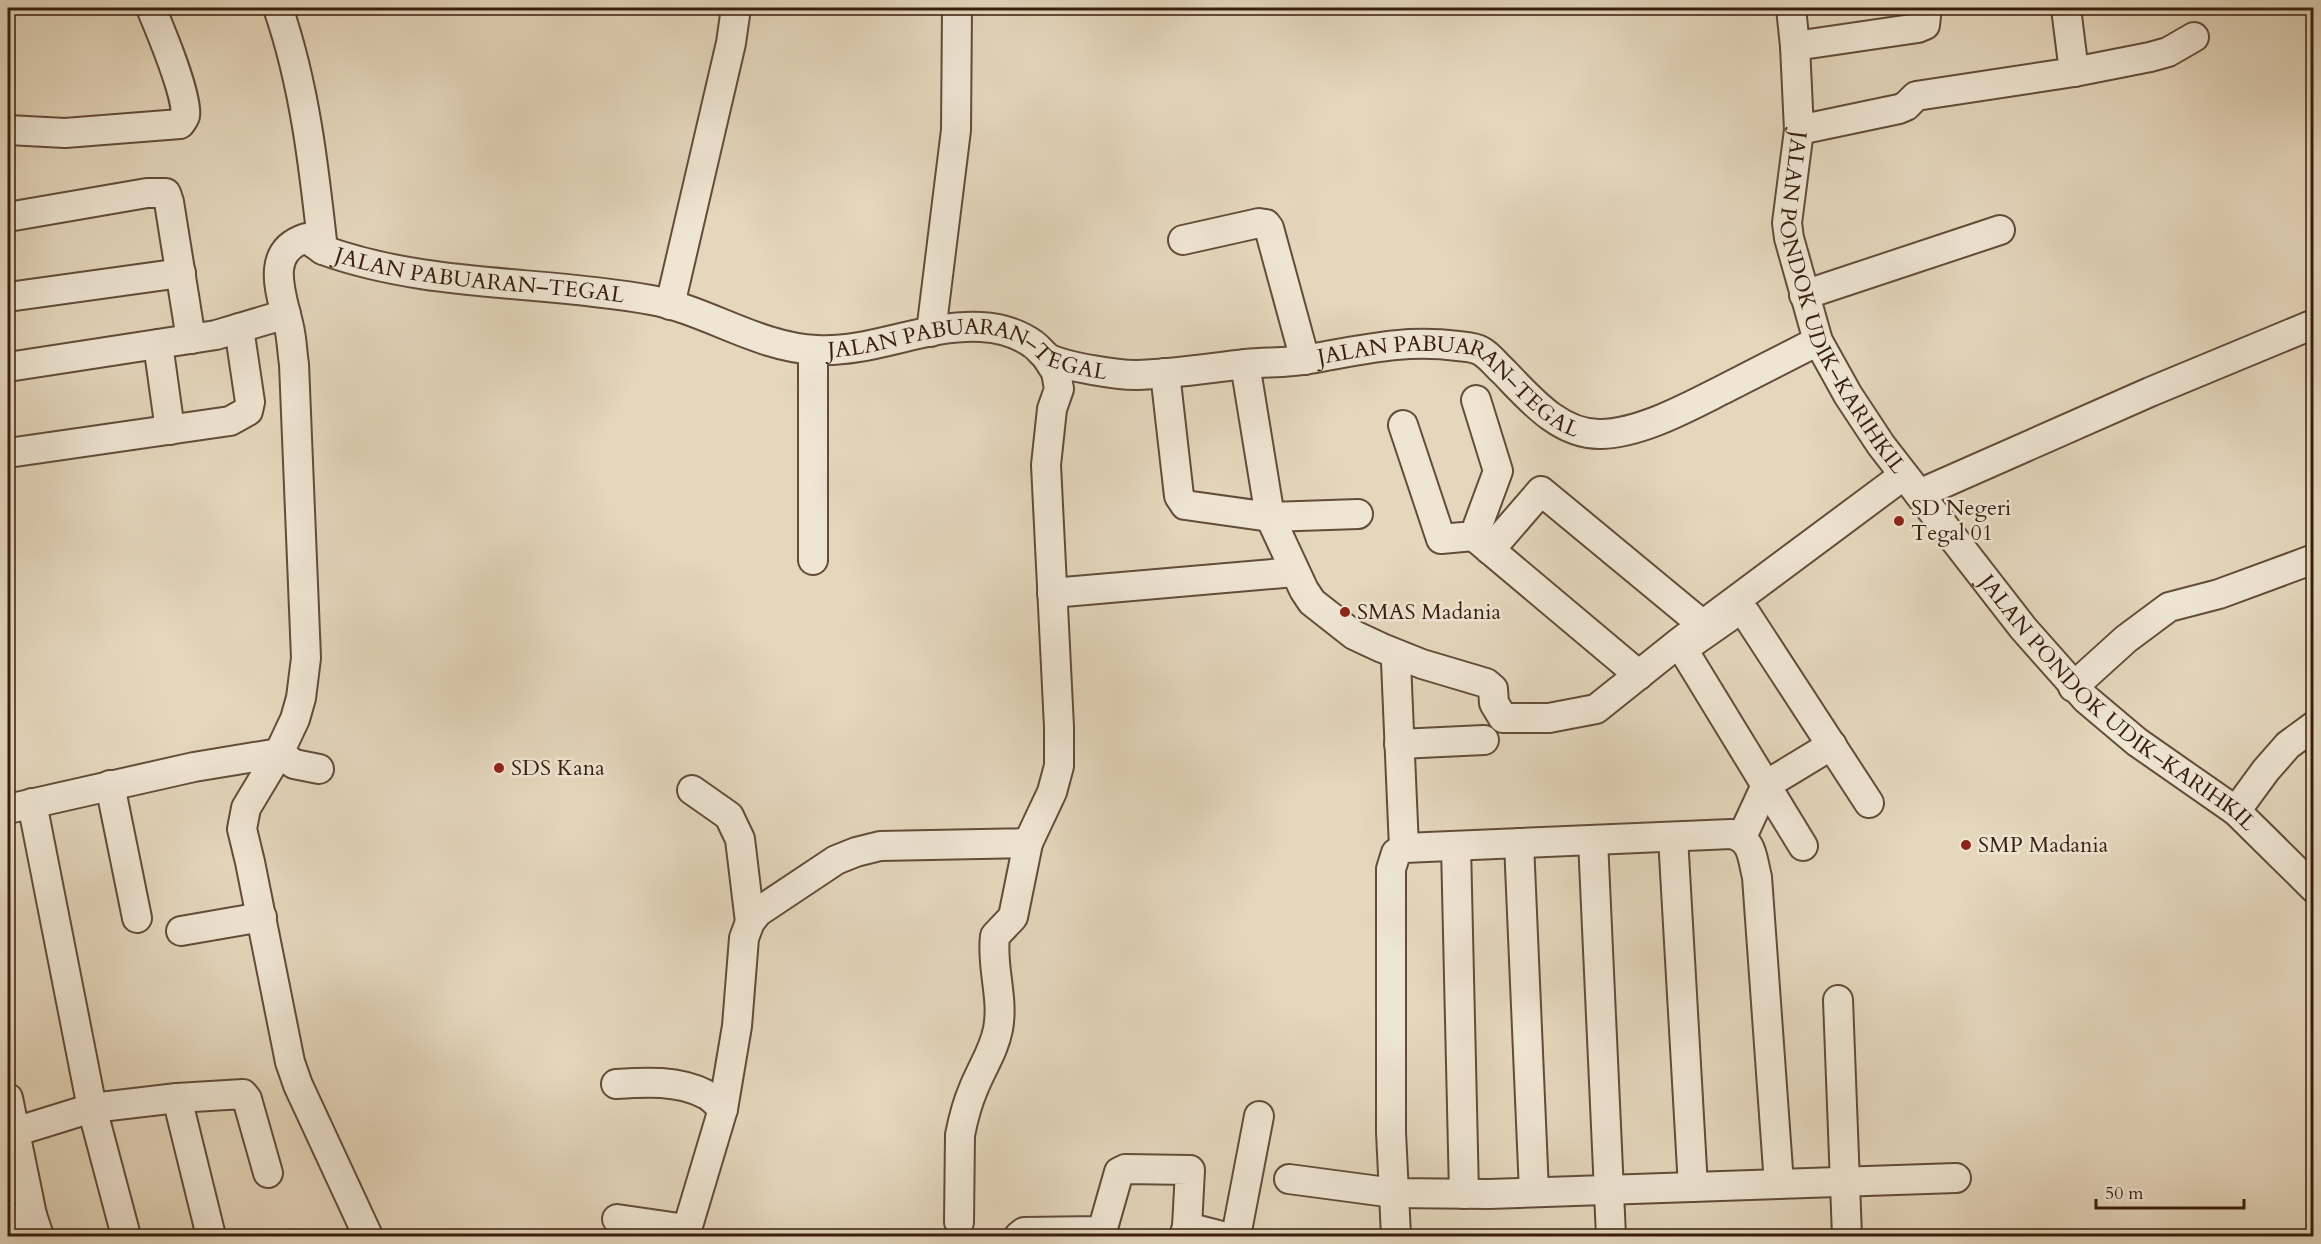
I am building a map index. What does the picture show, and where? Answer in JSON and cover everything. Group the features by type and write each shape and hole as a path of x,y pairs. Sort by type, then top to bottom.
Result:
{"street":[{"path":"8,130 65,133 180,124 185,116 184,101 151,8"},
{"name":"JALAN PABUARAN–TEGAL","path":"278,8 287,35 304,110 314,168 323,250 407,272 526,287 605,293 655,301 780,345 813,350 846,350 931,332 980,327 1002,330 1028,341 1047,358 1118,375 1305,360 1377,345 1415,343 1477,349 1490,357 1519,387 1566,428 1585,433 1602,434 1625,430 1686,408 1818,341"},
{"path":"670,305 731,43 736,8"},
{"path":"931,332 956,130 957,8"},
{"name":"JALAN PONDOK UDIK–KARIHKIL","path":"1791,8 1795,46 1798,130 1787,224 1818,341 1859,413 2023,628 2073,687 2137,742 2236,812 2313,888"},
{"path":"1795,46 1918,28 1925,25 1925,8"},
{"path":"2066,8 2074,72"},
{"path":"1798,130 1899,109 1906,106 1916,96 2074,72 2150,57 2168,52 2194,37"},
{"path":"8,217 147,193 166,193 192,339"},
{"path":"1183,240 1259,223 1266,224 1305,360"},
{"path":"1804,295 2000,230"},
{"path":"323,250 306,238 294,242 280,261 278,277 294,364 306,658 298,709 279,753 246,808 242,829 262,917 290,1062 298,1085 368,1236"},
{"path":"8,297 181,273"},
{"path":"8,367 216,335 286,314"},
{"path":"1245,364 1270,517 1312,602 1354,635 1422,664 1486,683 1493,688 1494,703 1503,718 1549,718 1596,709 1703,625 1912,485 2150,392 2313,324"},
{"path":"8,453 230,421 248,411 250,402 239,328"},
{"path":"158,344 170,430"},
{"path":"813,350 813,560"},
{"path":"959,1222 962,1122 973,1089 994,1046 1000,1016 995,936 1013,917 1028,843 1046,809 1059,766 1046,465 1052,409 1059,389 1056,372 1047,358"},
{"path":"1165,373 1179,496 1185,505 1270,517 1358,514"},
{"path":"1476,400 1498,471 1482,543"},
{"path":"1403,425 1441,539 1482,543 1639,675"},
{"path":"1482,543 1541,490 1703,625"},
{"path":"2073,687 2126,639 2169,607 2219,594 2313,559"},
{"path":"1052,593 1296,572"},
{"path":"1803,846 1685,651 1689,644 1736,612 1746,614 1751,620 1869,803"},
{"path":"1396,662 1404,848"},
{"path":"2236,812 2266,770 2288,745 2313,726"},
{"path":"1399,744 1484,740"},
{"path":"1742,837 1766,785 1832,746"},
{"path":"126,1236 92,1108 20,806 194,767 279,753 294,764 319,768"},
{"path":"110,785 137,918"},
{"path":"692,790 729,816 740,839 750,922"},
{"path":"1396,1236 1391,1132 1391,869 1396,853 1404,848 1731,834 1742,837 1749,845 1757,877 1779,1184"},
{"path":"1674,837 1693,1187"},
{"path":"1593,840 1611,1236"},
{"path":"616,1219 686,1233 723,1109 737,1026 744,938 750,922 758,912 836,860 856,852 880,846 1028,843"},
{"path":"1519,843 1534,1192"},
{"path":"1456,846 1464,1194"},
{"path":"181,931 262,917"},
{"path":"1838,1000 1847,1182 1847,1236"},
{"path":"616,1084 660,1082 686,1088 706,1094 723,1109"},
{"path":"11,1133 92,1108 177,1098 243,1094 247,1099 268,1173"},
{"path":"8,1098 11,1133 26,1224"},
{"path":"177,1098 211,1236"},
{"path":"1236,1236 1259,1116"},
{"path":"1019,1236 1024,1232 1098,1231 1103,1228 1119,1172 1125,1169 1190,1170 1185,1232 1222,1236"},
{"path":"1289,1179 1394,1193 1464,1194 1956,1178"}],"place":[{"name":"SD Negeri Tegal 01","path":"1899,521"},
{"name":"SMAS Madania","path":"1345,612"},
{"name":"SDS Kana","path":"499,768"},
{"name":"SMP Madania","path":"1966,845"}]}
